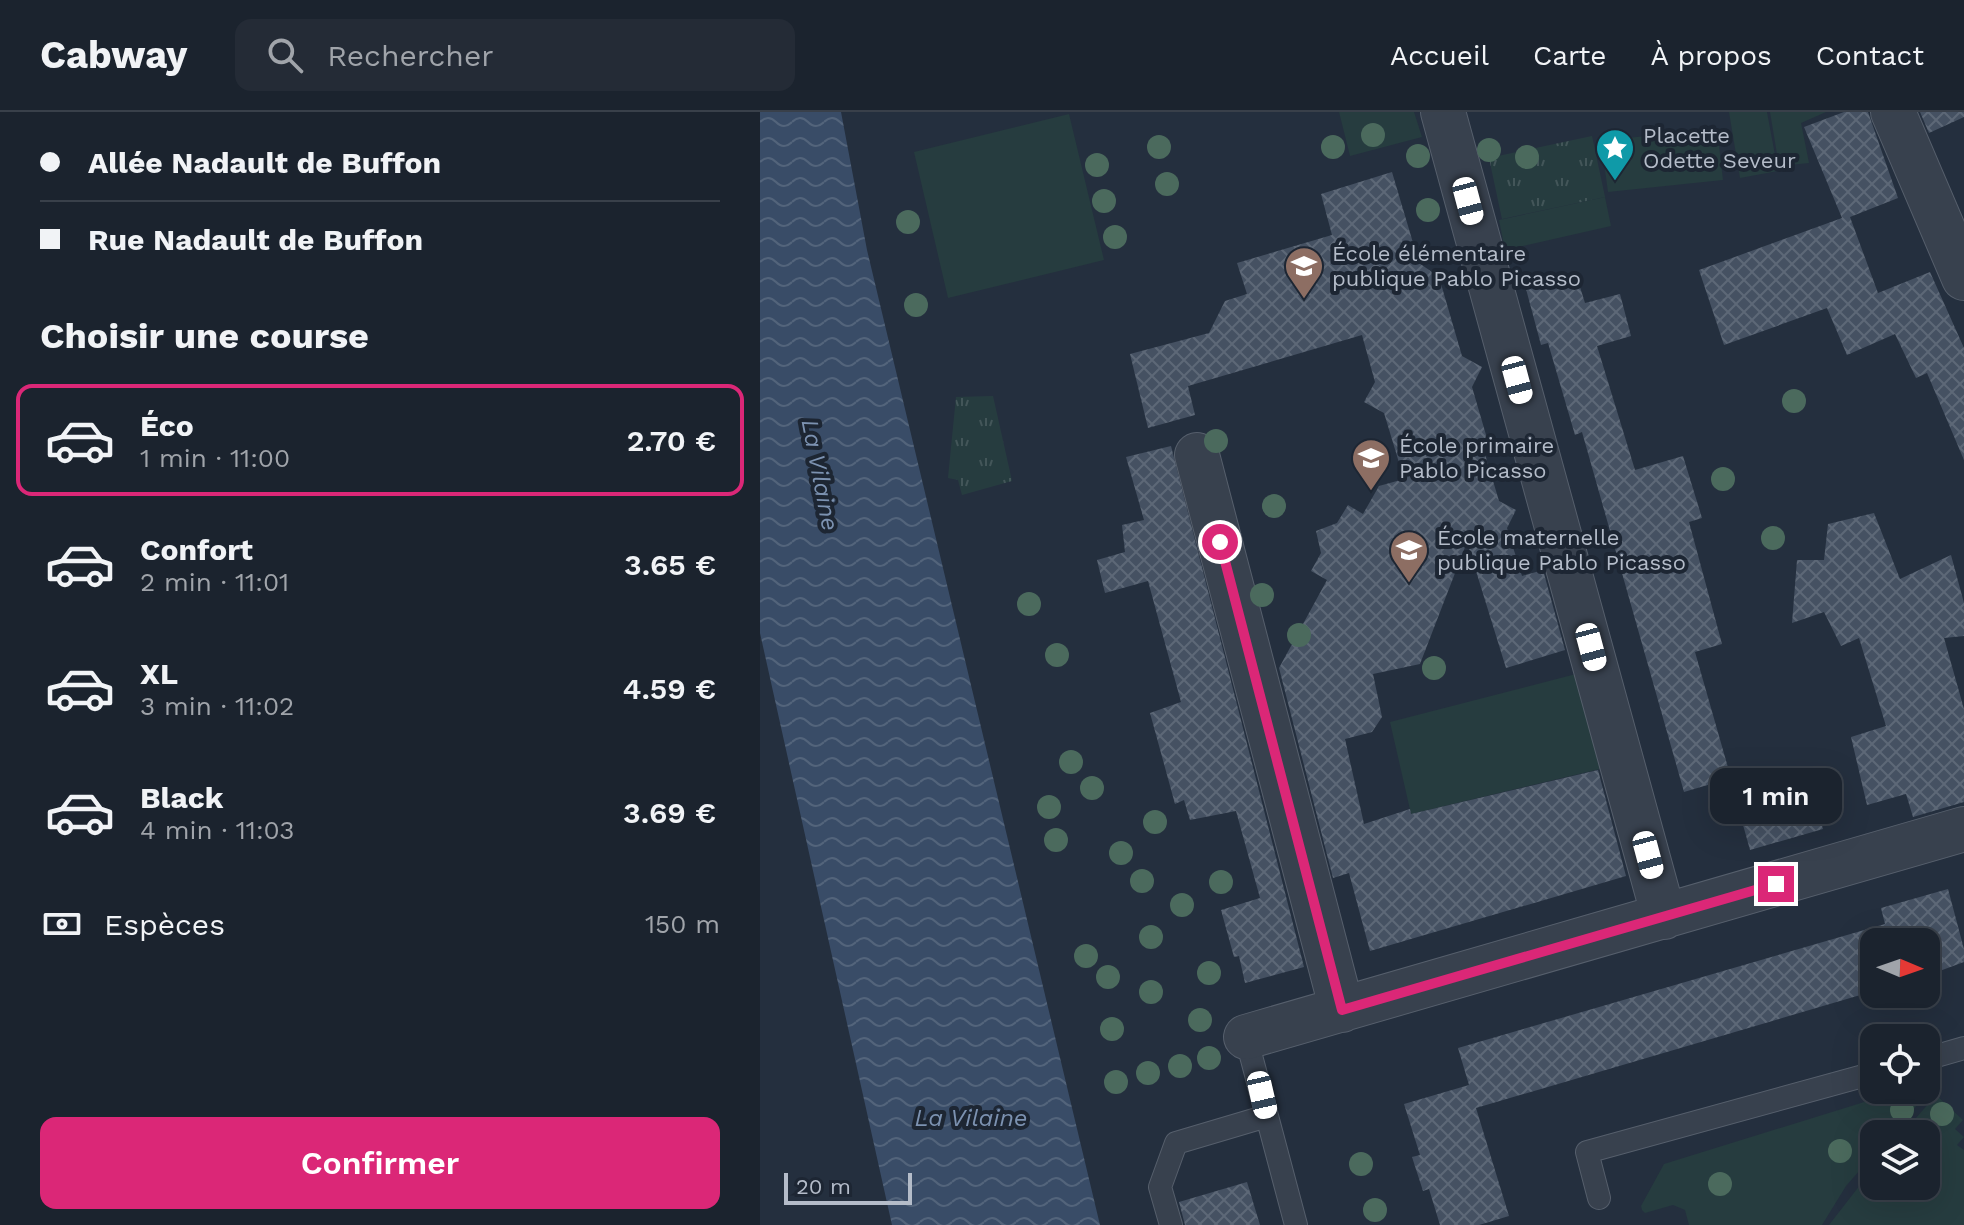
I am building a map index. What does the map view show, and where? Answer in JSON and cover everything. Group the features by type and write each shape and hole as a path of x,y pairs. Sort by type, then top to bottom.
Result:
{"street":[{"path":"1443,112 1664,917"},
{"path":"1893,112 1964,278"},
{"path":"1197,455 1342,1010"},
{"path":"1246,1037 1664,917 1961,839"}],"lane":[{"path":"1246,1037 1296,1225"},
{"path":"1940,1055 1964,1048"},
{"path":"1599,1198 1587,1152 1860,1077"},
{"path":"1171,1225 1160,1187 1176,1143 1267,1116"}],"green space":[{"path":"1339,112 1414,112 1422,137 1350,156"},
{"path":"1729,112 1767,112 1778,171 1740,178"},
{"path":"1770,112 1826,112 1801,123 1809,163 1779,166"},
{"path":"1069,114 1104,260 948,298 914,152"},
{"path":"1717,128 1723,180 1608,192 1601,141"},
{"path":"1592,136 1605,197 1502,219 1489,158"},
{"path":"1605,197 1611,226 1505,250 1499,220"},
{"path":"993,396 1012,481 962,495 958,480 948,478 956,397"},
{"path":"1576,674 1600,769 1411,814 1390,722"},
{"path":"1940,1099 1963,1120 1955,1129 1964,1137 1957,1145 1964,1150 1964,1225 1829,1225 1860,1185 1860,1200 1940,1200 1940,1120 1914,1120 1928,1104 1940,1104"},
{"path":"1860,1103 1918,1104 1904,1120 1860,1120 1860,1170 1846,1186 1822,1225 1689,1225 1685,1210 1673,1205 1645,1213 1641,1206 1664,1164"}],"water":[{"name":"La Vilaine","path":"760,112 841,112 867,250 1100,1225 892,1225 760,633"}],"building":[{"path":"1844,112 1868,112 1898,198 1850,217 1878,293 1930,272 1964,348 1964,460 1927,373 1916,378 1895,334 1847,355 1827,308 1724,345 1699,270 1842,218 1804,127"},
{"path":"1920,112 1964,112 1964,117 1929,133"},
{"path":"1392,172 1419,263 1439,277 1462,356 1482,367 1472,387 1491,452 1485,454 1499,501 1516,510 1507,528 1522,576 1543,570 1565,650 1506,668 1467,542 1420,664 1373,674 1382,717 1372,732 1345,739 1364,824 1410,809 1411,814 1598,770 1626,876 1370,951 1349,873 1333,878 1279,668 1327,580 1311,571 1321,553 1316,531 1337,523 1348,505 1363,514 1379,486 1404,479 1384,413 1364,402 1375,382 1362,335 1188,386 1195,415 1148,428 1130,354 1209,333 1225,301 1247,294 1237,263 1332,235 1321,194"},
{"path":"1576,274 1585,303 1620,294 1631,336 1597,346 1635,470 1683,456 1702,518 1689,522 1722,644 1695,652 1731,778 1684,792 1582,432 1575,435 1548,343 1541,345 1526,289"},
{"path":"1171,446 1304,967 1245,983 1239,956 1234,957 1221,910 1260,898 1236,811 1190,820 1184,800 1175,804 1150,713 1181,702 1148,581 1105,593 1097,560 1125,552 1122,525 1144,520 1126,457"},
{"path":"1874,513 1900,579 1951,555 1964,603 1964,636 1944,638 1964,709 1964,802 1913,817 1906,794 1867,805 1851,737 1886,726 1859,638 1841,646 1824,612 1792,623 1797,560 1824,560 1828,524"},
{"path":"1812,792 1823,829 1750,850 1740,814"},
{"path":"1948,889 1964,949 1964,962 1940,971 1940,928 1871,928 1885,924 1881,908"},
{"path":"1860,931 1860,995 1476,1108 1509,1216 1479,1225 1440,1225 1429,1189 1423,1191 1412,1157 1420,1155 1404,1104 1469,1085 1458,1048"},
{"path":"1247,1182 1260,1225 1185,1225 1179,1202"}],"place":[{"name":"Placette Odette Seveur","path":"1615,182"},
{"name":"École élémentaire publique Pablo Picasso","path":"1304,300"},
{"name":"École primaire Pablo Picasso","path":"1371,492"},
{"name":"École maternelle publique Pablo Picasso","path":"1409,584"}],"route":[{"path":"1220,542 1342,1010 1776,884"}]}
